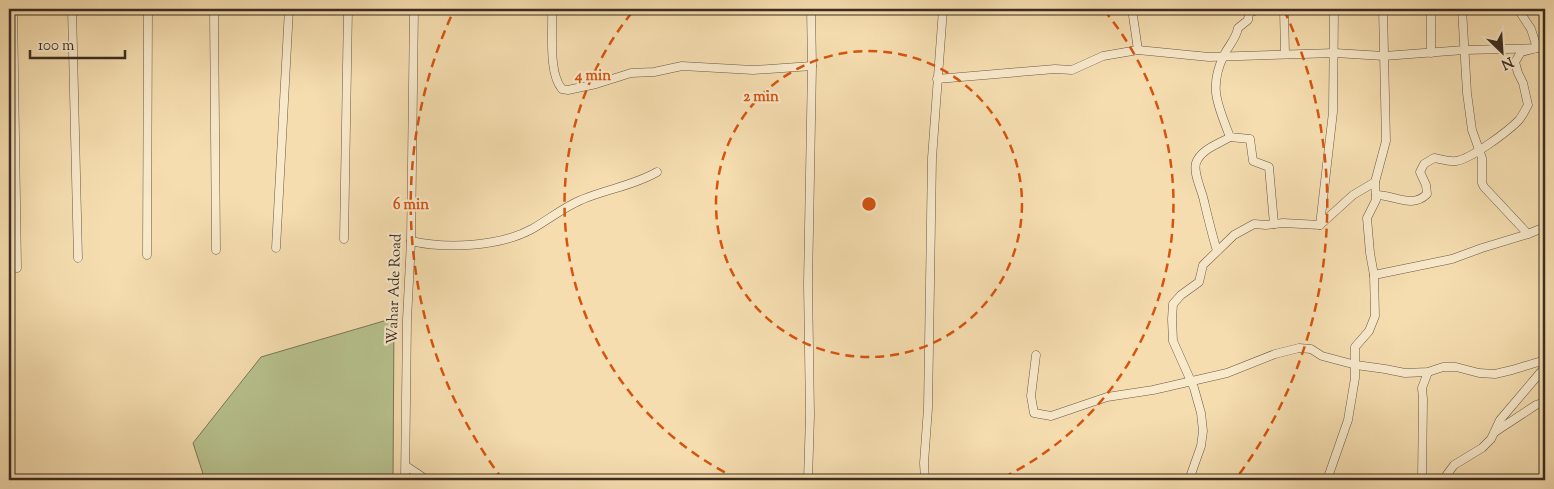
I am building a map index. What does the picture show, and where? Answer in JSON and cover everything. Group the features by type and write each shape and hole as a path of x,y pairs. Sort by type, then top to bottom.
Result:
{"street":[{"path":"13,9 17,268"},
{"path":"72,9 78,258"},
{"path":"147,255 148,9"},
{"path":"214,9 216,250"},
{"path":"276,248 289,9"},
{"path":"344,239 348,9"},
{"name":"Wahar Ade Road","path":"405,480 414,9"},
{"path":"552,9 553,70 556,82 562,89 568,90 596,84 631,73 654,72 682,66 753,70 812,66"},
{"path":"808,480 810,415 808,284 812,66 810,9"},
{"path":"925,480 932,158 943,9"},
{"path":"1132,9 1138,50"},
{"path":"1230,136 1217,104 1214,88 1224,56 1236,37 1238,28 1248,20 1249,13 1259,9"},
{"path":"1284,9 1285,54"},
{"path":"1320,226 1333,112 1334,9"},
{"path":"1327,480 1348,420 1354,388 1355,347 1373,325 1375,316 1374,275 1367,218 1376,200 1376,182 1386,141 1383,9"},
{"path":"1431,9 1431,53"},
{"path":"1462,9 1467,93 1472,130 1482,158 1482,183 1528,234"},
{"path":"1518,9 1541,48"},
{"path":"937,79 1055,69 1072,70 1103,56 1138,50 1186,55 1224,56 1335,53 1384,56 1464,50 1541,48"},
{"path":"1376,195 1384,195 1411,202 1421,200 1427,194 1426,185 1420,172 1424,164 1434,158 1458,161 1480,151 1519,120 1528,105 1523,83 1515,62 1521,52 1541,48"},
{"path":"1217,251 1206,215 1204,199 1198,184 1196,163 1204,151 1230,136 1250,139 1253,161 1269,167 1274,224"},
{"path":"411,241 439,245 492,242 531,230 578,201 597,193 634,184 657,172"},
{"path":"1189,480 1201,446 1203,431 1201,413 1192,382 1173,341 1173,304 1181,295 1199,282 1202,265 1234,235 1254,224 1266,226 1283,223 1320,226 1352,194 1376,182"},
{"path":"1374,275 1452,259 1545,228"},
{"path":"1036,355 1030,396 1034,413 1051,416 1107,398 1192,382 1227,373 1275,354 1299,348 1311,349 1322,356 1356,366 1405,373 1428,372 1443,367 1494,374 1545,360"},
{"path":"1443,480 1454,465 1482,448 1491,439 1500,420 1545,367"},
{"path":"1422,480 1422,388 1428,372"},
{"path":"1494,433 1536,405 1545,402"},
{"path":"406,466 427,480"}],"green space":[{"path":"394,318 393,480 205,480 193,443 261,357"}]}
